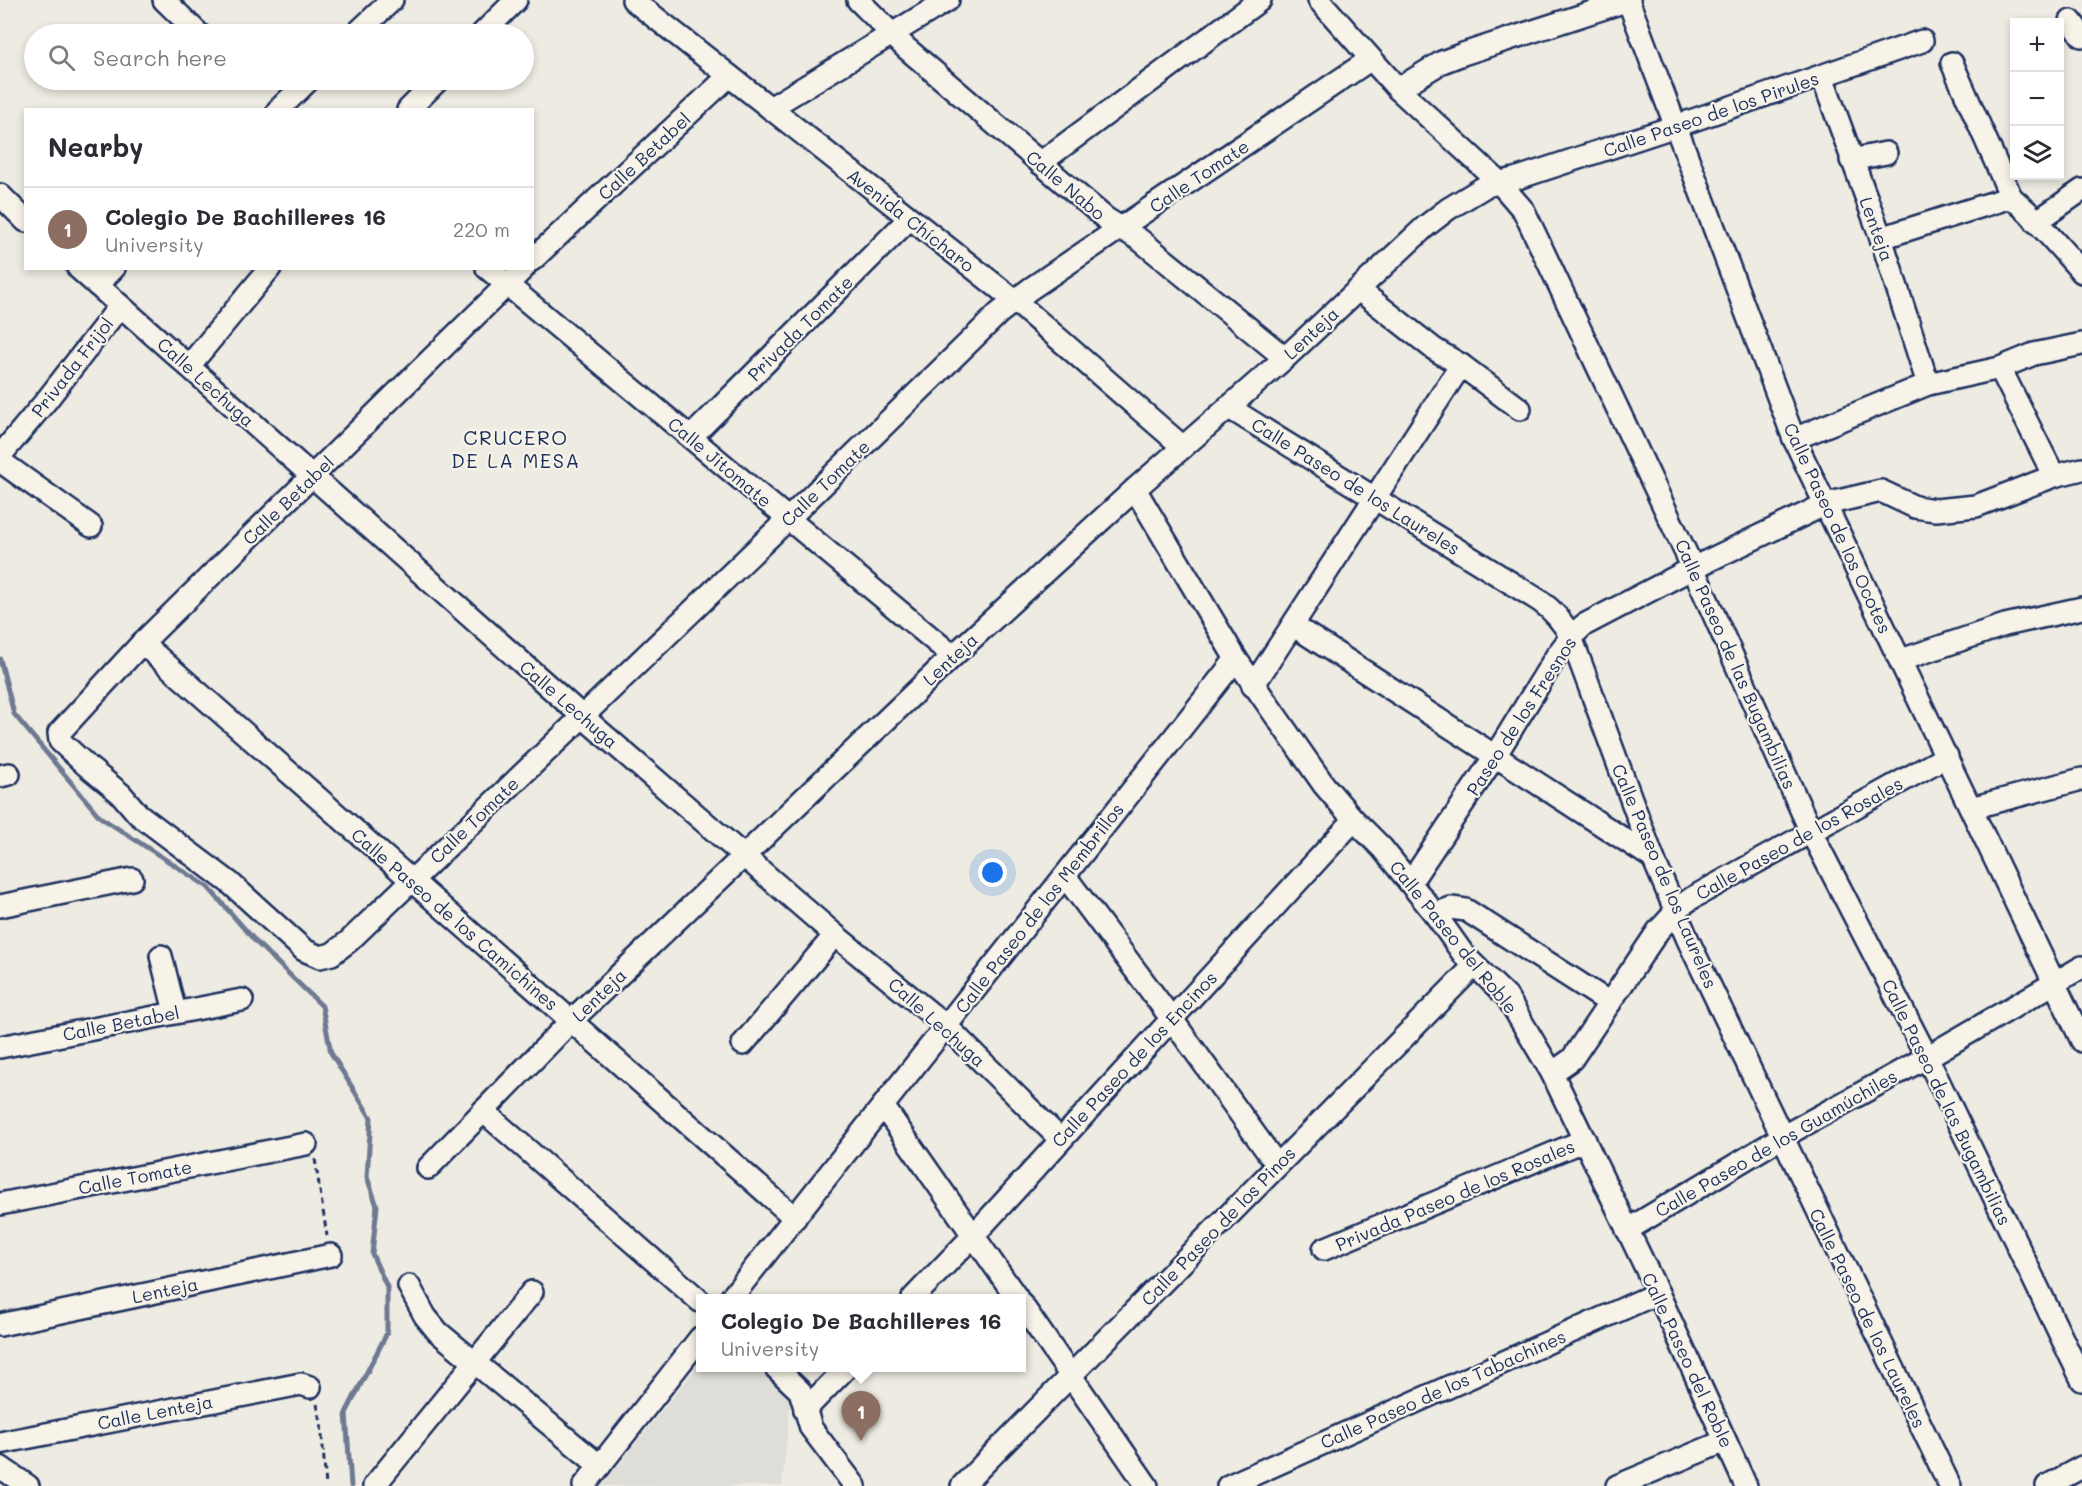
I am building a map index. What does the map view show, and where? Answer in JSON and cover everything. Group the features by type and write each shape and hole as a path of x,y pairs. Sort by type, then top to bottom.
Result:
{"street":[{"path":"164,0 189,24"},
{"path":"367,24 392,0"},
{"path":"492,24 516,0"},
{"name":"Avenida Chícharo","path":"633,0 1014,300 1183,447"},
{"name":"Calle Nabo","path":"858,0 891,35 1040,163 1113,224 1140,240 1285,358"},
{"path":"770,108 948,0"},
{"path":"1040,163 1260,0"},
{"name":"Calle Paseo de las Bugambilias","path":"1319,0 1398,88 1498,182 1524,211 1693,568 1811,832 1928,1057 2082,1380"},
{"path":"1398,88 1442,62 1628,0"},
{"name":"Calle Paseo de los Ocotes","path":"1628,0 1794,439 2082,1041"},
{"name":"Calle Paseo de los Pirules","path":"1498,182 1518,178 1676,126 1922,41"},
{"name":"Calle Tomate","path":"320,957 332,954 349,941 1014,300 1371,59"},
{"path":"1952,63 2011,197 2082,272"},
{"name":"Calle Betabel","path":"534,258 729,76"},
{"name":"Lenteja","path":"1822,76 1881,238 1928,384"},
{"path":"284,108 300,90"},
{"path":"410,108 428,90"},
{"path":"1851,160 1886,153"},
{"name":"Lenteja","path":"428,1168 571,1021 953,656 1135,489 1285,358 1426,226 1472,193 1498,182"},
{"path":"2036,222 2082,190"},
{"path":"0,195 24,219"},
{"path":"1881,238 2011,197"},
{"name":"Privada Tomate","path":"691,437 909,219"},
{"name":"Calle Lechuga","path":"80,270 582,716 835,935 946,1026 1060,1139"},
{"path":"97,285 112,270"},
{"path":"189,366 268,270"},
{"name":"Calle Jitomate","path":"490,270 953,656"},
{"name":"Calle Betabel","path":"320,957 304,950 230,883 138,814 121,794 87,766 60,741 58,736 60,730 142,643 522,270"},
{"path":"1359,290 1434,349 1461,365 1520,410"},
{"name":"Privada Frijol","path":"0,456 120,306"},
{"path":"1794,439 1928,384 2000,368 2034,354 2082,344"},
{"path":"1254,686 1461,365"},
{"path":"2000,368 2054,476"},
{"name":"Calle Paseo de los Laureles","path":"1228,407 1375,496 1540,601 1559,617 1571,637 1653,858 1676,911 1950,1486"},
{"path":"0,461 91,525"},
{"name":"Paseo de los Fresnos","path":"1410,884 1495,756 1557,656 1571,637 1584,625 1693,568 1826,504 1881,491 1915,507 1936,510 1976,506 2054,476 2082,469"},
{"name":"Calle Paseo del Roble","path":"1135,489 1236,659 1324,785 1382,848 1474,966 1507,997 1552,1072 1658,1293 1746,1486"},
{"path":"1900,660 2005,625 2082,608"},
{"path":"1293,626 1653,858"},
{"name":"Calle Paseo de los Camichines","path":"142,643 795,1218"},
{"name":"Calle Paseo de los Membrillos","path":"735,1294 1236,659"},
{"name":"Calle Paseo de los Rosales","path":"1552,1072 1572,1059 1658,931 1676,911 1692,898 1947,756"},
{"path":"1971,808 2082,779"},
{"name":"Calle Paseo de los Encinos","path":"918,1294 974,1236 1060,1139 1354,820"},
{"path":"1065,876 1277,1165"},
{"path":"0,906 132,879"},
{"path":"1434,914 1451,908 1466,910 1610,1003"},
{"path":"743,1044 835,935"},
{"path":"161,956 175,1012"},
{"name":"Calle Paseo de los Pinos","path":"962,1486 1474,966"},
{"name":"Calle Paseo de los Guamúchiles","path":"1627,1230 1782,1137 1928,1057 2082,967"},
{"name":"Calle Betabel","path":"0,1047 242,1000"},
{"path":"883,1106 1014,1294"},
{"path":"483,1111 696,1297"},
{"name":"Privada Paseo de los Rosales","path":"1324,1249 1585,1140"},
{"name":"Calle Tomate","path":"0,1204 306,1144"},
{"name":"Lenteja","path":"0,1325 331,1255"},
{"path":"409,1286 431,1325 600,1466"},
{"path":"374,1486 532,1292"},
{"name":"Calle Paseo de los Tabachines","path":"1228,1486 1658,1293"},
{"path":"1026,1311 1148,1486"},
{"path":"584,1486 696,1343"},
{"path":"780,1372 800,1391 811,1428 855,1486"},
{"path":"805,1410 842,1372"},
{"name":"Calle Lenteja","path":"0,1443 301,1384 310,1387"},
{"path":"1617,1486 1725,1442"},
{"path":"0,1467 28,1486"},
{"path":"2047,1486 2082,1467"}],"path":[{"path":"306,1144 314,1150 331,1255"},
{"path":"310,1387 315,1395 321,1423 326,1486"}],"shaded area":[{"path":"696,1368 696,1372 764,1372 791,1396 782,1486 602,1486"}],"waterway":[{"path":"0,659 14,714 100,817 208,887 256,942 322,1006 331,1053 371,1118 367,1177 377,1206 372,1254 387,1287 387,1333 346,1413 351,1486"}],"place":[{"name":"Colegio De Bachilleres 16","path":"861,1441"}],"district":[{"name":"CRUCERO DE LA MESA","path":"516,448"}]}
